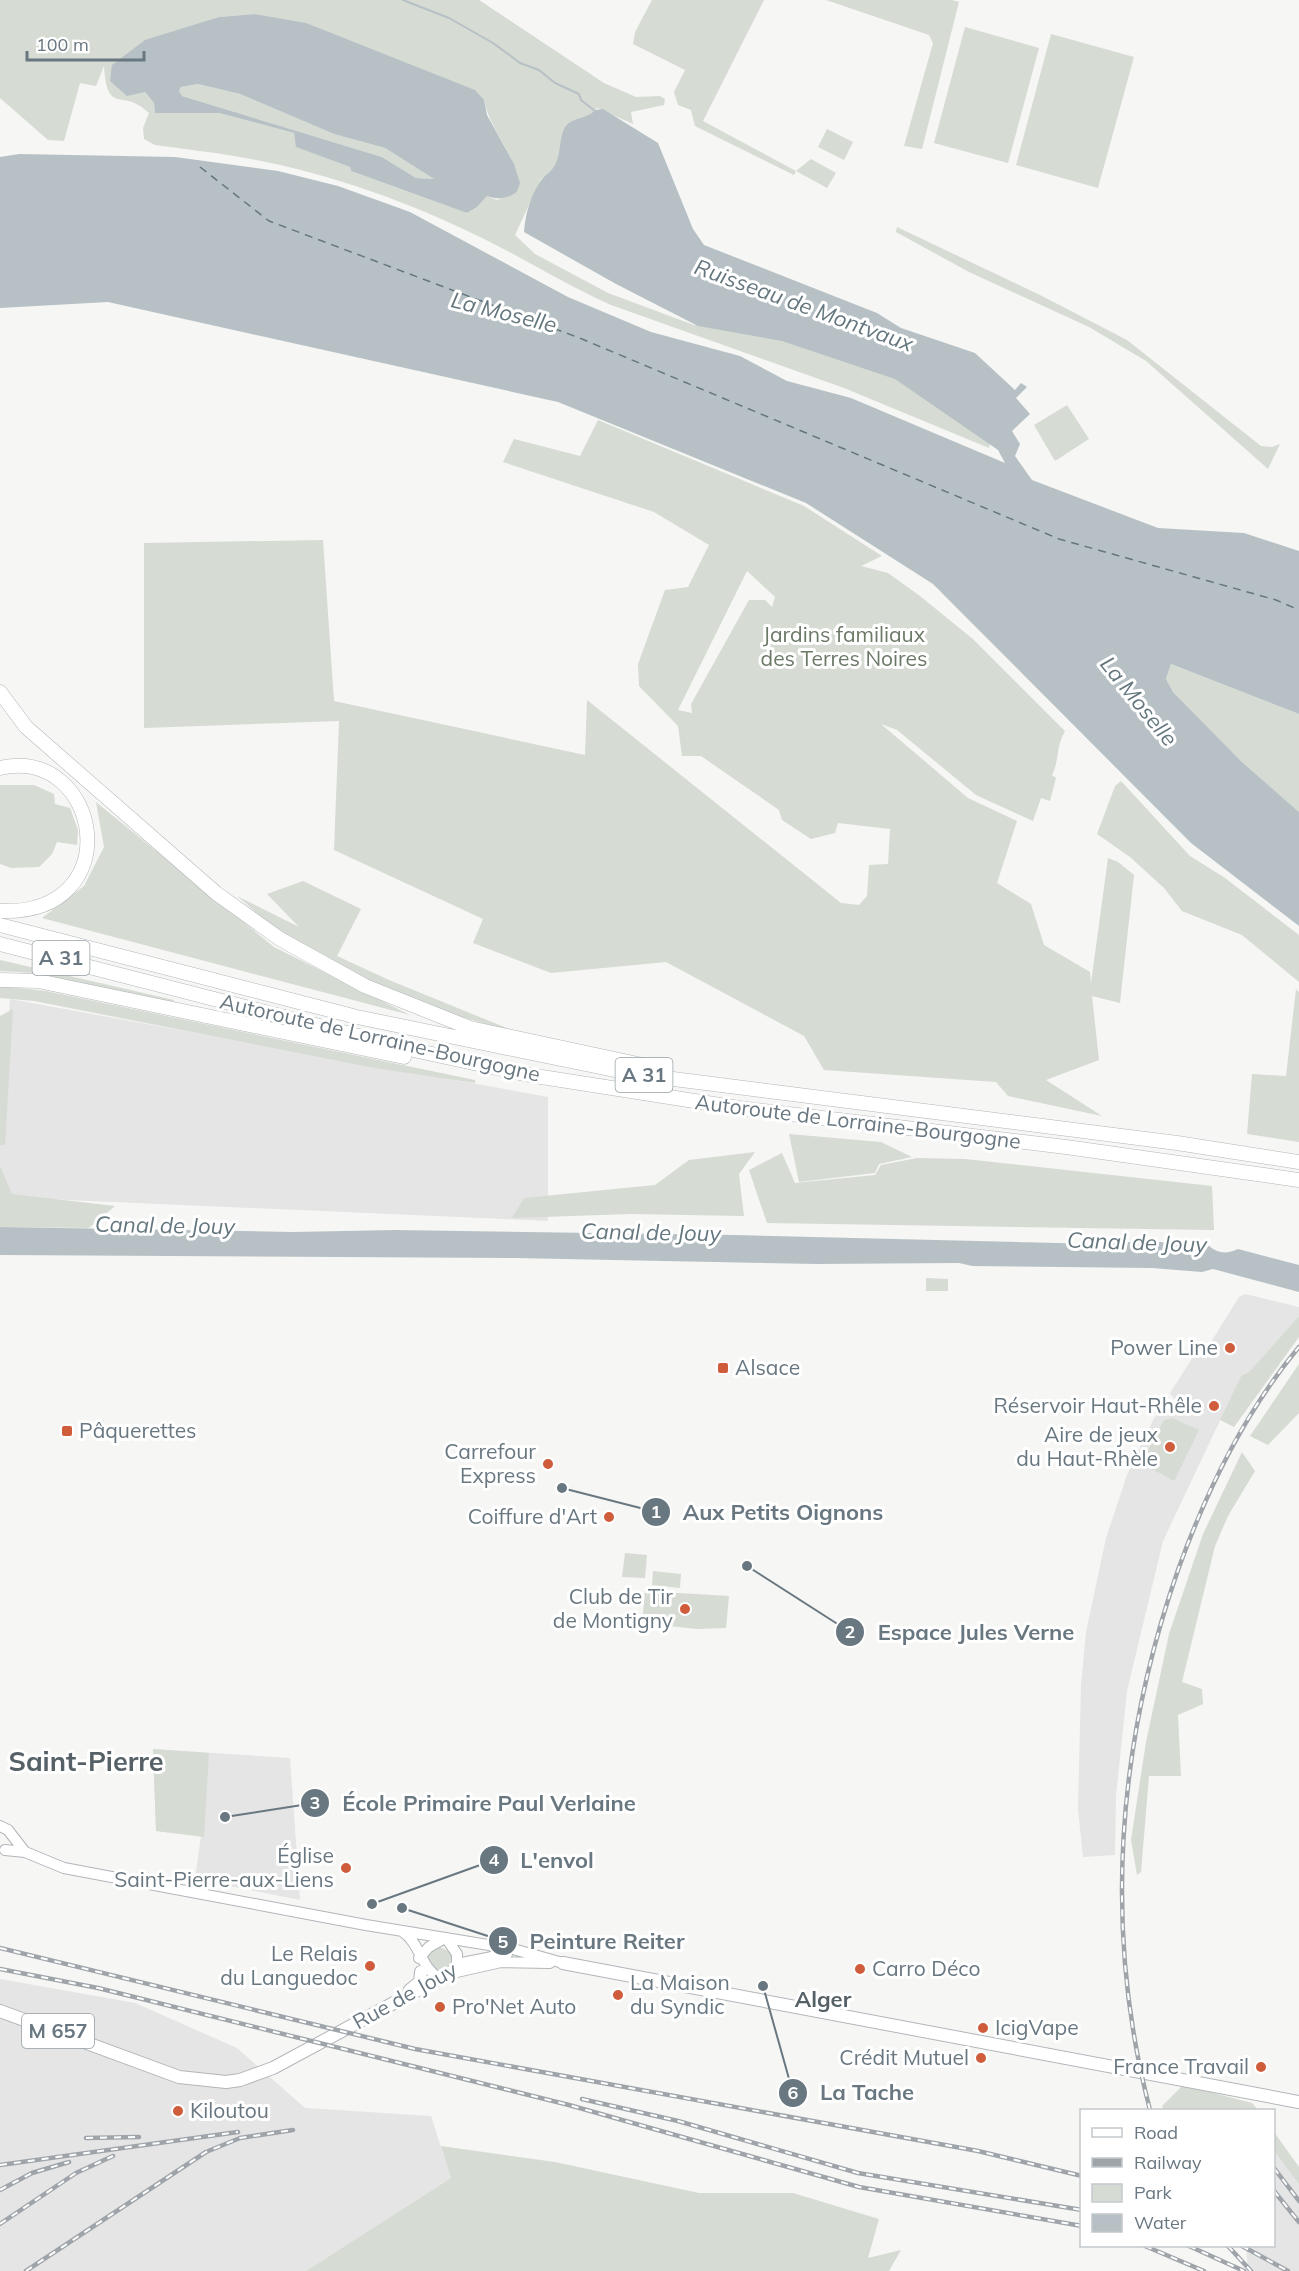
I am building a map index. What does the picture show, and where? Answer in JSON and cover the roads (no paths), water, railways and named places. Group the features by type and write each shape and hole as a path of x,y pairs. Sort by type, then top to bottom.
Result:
{"highway":[{"path":"0,692 26,727 216,893 280,939 365,986 470,1028 754,1089"},
{"path":"0,714 26,727"},
{"path":"0,768 22,766 35,769 52,776 67,787 83,810 88,845 84,864 66,891 40,908 0,911"},
{"name":"Autoroute de Lorraine-Bourgogne","path":"0,925 357,1017 634,1074 1177,1143 1299,1162"},
{"name":"Autoroute de Lorraine-Bourgogne","path":"0,944 448,1058 541,1077 688,1101 1090,1150 1299,1180"},
{"path":"0,980 38,981 417,1060 448,1058"}],"main road":[{"path":"0,1826 25,1852"},
{"path":"3,1851 10,1843 10,1834"},
{"path":"3,1851 25,1852"},
{"name":"Rue de Jouy","path":"25,1852 64,1868 536,1954 563,1963 1299,2102"},
{"path":"400,1930 417,1945 429,1972 448,1974 501,1962 563,1963"},
{"path":"388,2006 420,1982 421,1957 429,1947 446,1938 457,1954 448,1974"},
{"name":"Rue de Jouy","path":"0,2012 116,2052 130,2053 194,2078 217,2082 240,2080 273,2068 448,1974 462,1963 491,1956 536,1954"}],"water":[{"path":"254,14 306,23 475,90 484,100 487,115 514,164 520,183 517,192 502,198 487,196 477,207 467,213 351,171 350,167 296,147 294,133 219,113 155,113 154,103 145,92 127,96 110,81 112,65 145,40 219,17","holes":["198,84 240,94 334,134 385,148 434,179 416,178 382,157 182,96 179,91 181,87"]},
{"name":"La Moselle","path":"603,109 658,143 693,229 704,245 877,313 901,328 975,353 1015,390 1021,383 1027,387 1016,398 1030,414 1012,431 1020,444 1015,456 1032,480 1158,528 1244,533 1299,551 1299,714 1171,664 1166,679 1173,692 1242,762 1299,812 1299,926 1191,843 933,584 806,503 558,402 108,302 0,308 0,157 19,154 175,157 278,171 338,186 410,212 568,297 651,332 740,356 787,381 851,398 1005,463 998,450 895,379 782,341 698,326 616,284 524,232 527,211 532,198 542,179 555,165 564,129 571,122 595,110"},
{"name":"Canal de Jouy","path":"0,1227 293,1232 396,1230 733,1235 1097,1244 1148,1241 1209,1246 1216,1251 1223,1252 1238,1249 1299,1265 1299,1292 1213,1269 1202,1272 1152,1268 972,1266 959,1263 817,1264 514,1258 0,1255"}],"waterway":[{"name":"Ruisseau de Montvaux","path":"403,0 449,18 493,43 520,63 539,70 555,83 579,94 581,100 595,111"}],"railway":[{"path":"1150,2109 1135,2042 1126,1974 1122,1906 1123,1838 1130,1770 1141,1703 1157,1636 1178,1570 1201,1510 1244,1425 1279,1372 1299,1347"},
{"path":"0,1948 415,2049 978,2151 1080,2176"},
{"path":"0,1969 98,1988 569,2105 859,2187 1080,2226"},
{"path":"582,2099 678,2121 858,2173 1080,2210"},
{"path":"26,2271 206,2152 240,2138 293,2130"},
{"path":"0,2165 238,2132"},
{"path":"86,2138 139,2137"},
{"path":"0,2224 76,2173 113,2156"},
{"path":"0,2190 32,2173 69,2162"},
{"path":"1275,2169 1299,2201"},
{"path":"1275,2192 1299,2222"},
{"path":"1147,2247 1204,2271"},
{"path":"1191,2247 1244,2271"},
{"path":"1229,2247 1251,2271"},
{"path":"1244,2247 1288,2271"}],"place":[{"name":"Power Line","path":"1230,1348"},
{"name":"Alsace","path":"723,1368"},
{"name":"Réservoir Haut-Rhêle","path":"1214,1406"},
{"name":"Pâquerettes","path":"67,1431"},
{"name":"Aire de jeux du Haut-Rhèle","path":"1170,1447"},
{"name":"Carrefour Express","path":"548,1464"},
{"name":"Aux Petits Oignons","path":"562,1488"},
{"name":"Coiffure d'Art","path":"609,1517"},
{"name":"Espace Jules Verne","path":"747,1566"},
{"name":"Club de Tir de Montigny","path":"685,1609"},
{"name":"École Primaire Paul Verlaine","path":"225,1817"},
{"name":"Église Saint-Pierre-aux-Liens","path":"346,1868"},
{"name":"L'envol","path":"372,1904"},
{"name":"Peinture Reiter","path":"402,1908"},
{"name":"Le Relais du Languedoc","path":"370,1966"},
{"name":"Carro Déco","path":"860,1969"},
{"name":"La Tache","path":"763,1986"},
{"name":"La Maison du Syndic","path":"618,1995"},
{"name":"Pro'Net Auto","path":"440,2007"},
{"name":"IcigVape","path":"983,2028"},
{"name":"Crédit Mutuel","path":"981,2058"},
{"name":"France Travail","path":"1261,2067"},
{"name":"Kiloutou","path":"178,2111"}],"district":[{"name":"Saint-Pierre","path":"86,1762"},
{"name":"Alger","path":"823,1999"}],"park label":[{"name":"Jardins familiaux des Terres Noires","path":"844,647"}]}
